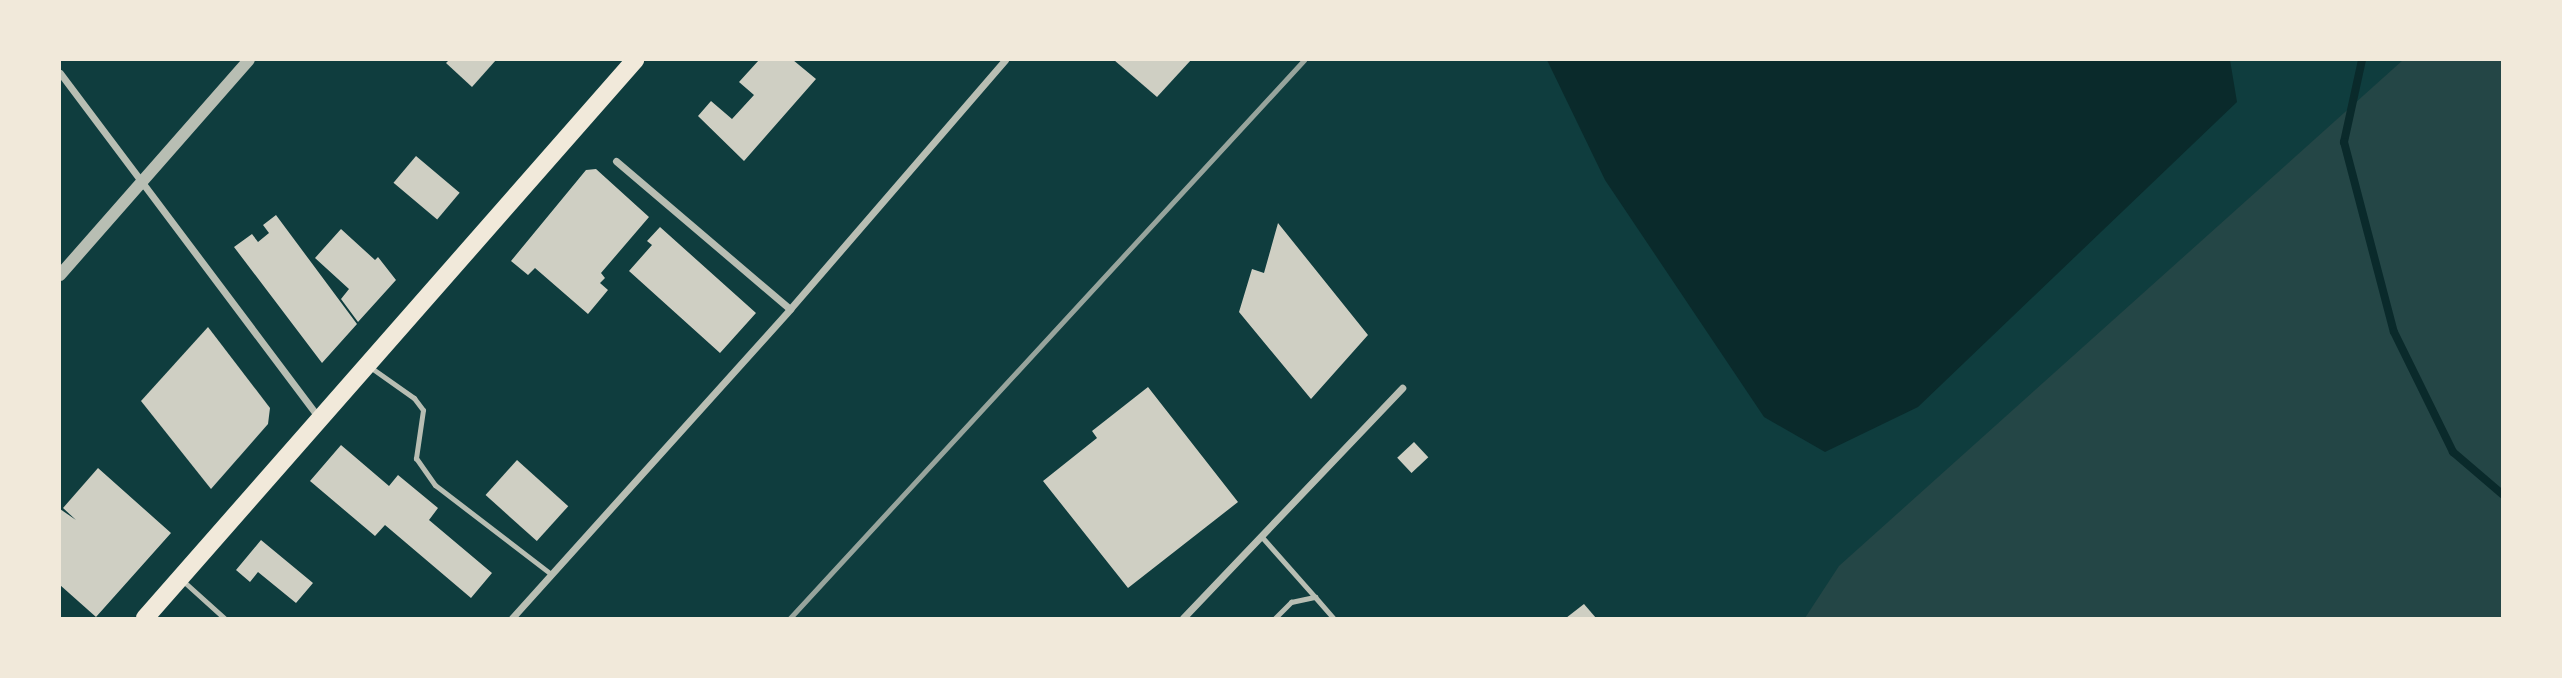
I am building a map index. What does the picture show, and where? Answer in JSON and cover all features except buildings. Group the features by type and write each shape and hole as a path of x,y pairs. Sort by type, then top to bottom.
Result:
{"main road":[{"path":"145,618 635,60"}],"street":[{"path":"60,275 249,60"},
{"path":"512,618 790,309 1005,60"},
{"path":"60,73 320,419"},
{"path":"616,161 790,309"},
{"path":"1183,618 1402,388"}],"lane":[{"path":"368,365 414,398 423,410 416,458 435,485 551,574"},
{"path":"1261,536 1333,618"},
{"path":"180,578 224,618"},
{"path":"1275,618 1291,602 1315,597"}],"shaded area":[{"path":"1547,60 2230,60 2237,102 1918,407 1825,452 1764,417 1605,180"},
{"path":"2403,60 2502,60 2502,618 1805,618 1839,566"}],"waterway":[{"path":"2362,60 2344,142 2394,332 2453,452 2502,494"}],"railway":[{"path":"790,618 1304,60"}]}
